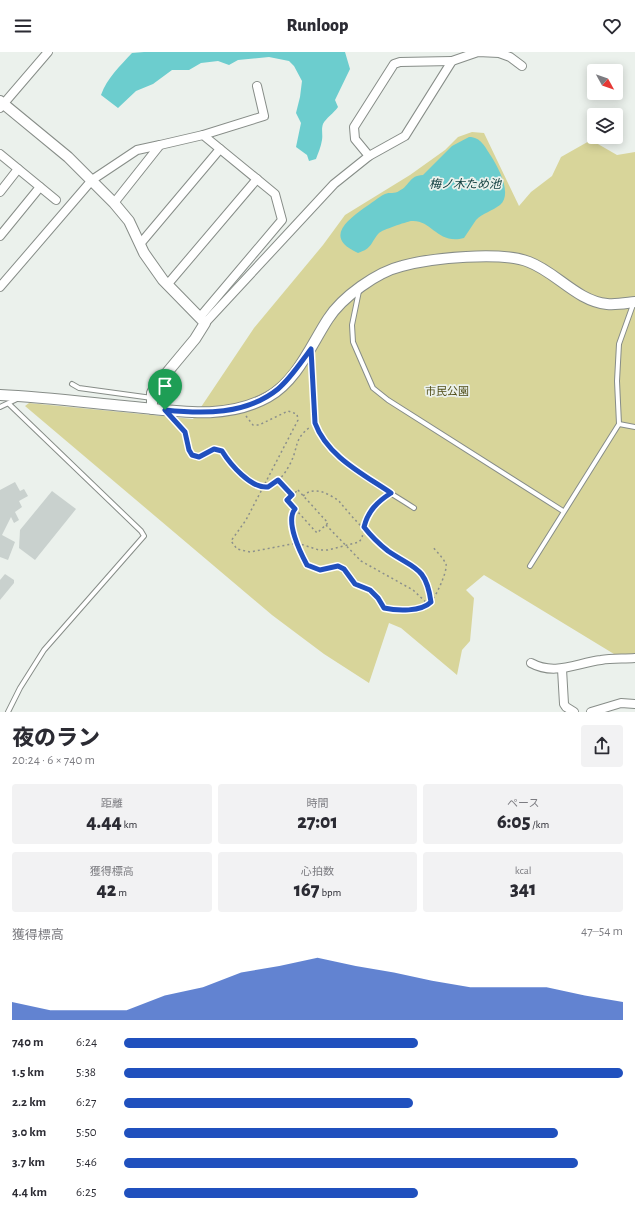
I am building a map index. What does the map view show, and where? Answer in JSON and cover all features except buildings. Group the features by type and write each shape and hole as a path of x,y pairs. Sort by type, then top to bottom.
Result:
{"street":[{"path":"48,52 1,104 92,180 114,203 128,221 140,244 167,284 202,320"},
{"path":"369,156 355,139 354,127 394,64 400,62 452,61 478,52 499,53 510,57 522,66"},
{"path":"202,320 334,184 369,156 405,136 452,61"},
{"path":"0,287 92,180 137,150 203,135 264,116 257,86"},
{"path":"152,409 152,393 158,381 195,339 202,320 282,220 276,194 203,135"},
{"path":"114,203 160,145"},
{"path":"140,244 220,148"},
{"path":"0,154 56,200"},
{"path":"0,192 18,169"},
{"path":"167,284 257,179"},
{"path":"1,232 40,187"},
{"path":"0,396 23,396 192,413 213,412 242,407 268,397 278,389 311,349 329,317 342,303 360,289 388,270 401,266 446,259 517,258 536,265 596,302 617,305 635,302"},
{"path":"531,663 544,669 562,669 600,660 635,658"},
{"path":"562,669 564,704 574,712"},
{"path":"591,712 621,703 635,704"}],"lane":[{"path":"360,289 351,334 360,362 373,388 388,400 563,511"},
{"path":"530,566 563,511 619,424 617,381 619,344 635,302"},
{"path":"311,349 315,423 318,434 348,465 414,508"},
{"path":"72,384 79,388 152,398"},
{"path":"0,407 23,396"},
{"path":"8,712 20,688 44,650 144,536 141,531 9,404"},
{"path":"619,424 635,427"}],"path":[{"path":"242,407 248,421 252,424 259,425 288,411 297,414 298,420 264,488 246,520 233,536 231,541 237,549 250,552 297,543 319,550 335,549 359,542 362,538 366,516 371,509 391,493"},
{"path":"165,410 185,432 189,450 192,455 199,457 214,449 222,451 233,467 256,485 264,488 278,480 290,465 298,438 315,423"},
{"path":"278,480 292,495"},
{"path":"326,525 317,534 287,500 298,490 328,523 326,525 361,561 413,590 429,604"},
{"path":"303,496 311,491 319,491 332,496 380,545 417,568 429,588 431,602"},
{"path":"295,509 290,517 297,543 307,565 320,570 338,566 344,569 355,584 370,590 378,598 384,608 418,609 426,607 431,602 446,572 446,564 432,546"}],"green space":[{"name":"市民公園","path":"472,132 484,133 519,206 531,192 552,176 561,157 587,142 587,144 598,144 617,155 635,152 635,655 614,654 484,575 466,590 474,598 470,641 462,650 457,675 401,628 389,623 369,683 324,654 272,615 25,406 29,403 193,419 254,328 323,245 345,215 410,175 445,150 458,137"}],"water":[{"path":"345,52 350,69 335,100 338,107 323,124 322,143 316,159 309,161 307,155 296,147 301,123 296,113 302,81 294,66 289,61 269,57 238,60 229,65 218,61 201,63 189,70 172,70 153,84 136,91 118,108 101,95 114,72 132,53"},
{"name":"梅ノ木ため池","path":"469,137 477,139 485,146 503,180 505,194 504,200 500,205 476,220 464,238 447,238 418,221 411,221 394,226 379,233 369,247 358,253 342,242 340,236 345,224 357,213 382,195 394,193 403,189 412,179 423,175 452,146"}],"route":[{"path":"311,349 315,423 318,434 348,465 391,493 371,509 366,516 364,527 380,545 417,568 429,588 431,602 426,607 418,609 384,608 378,598 370,590 355,584 344,569 338,566 320,570 307,565 297,543 290,517 295,509 287,500 292,495 278,480 264,488 256,485 233,467 222,451 214,449 199,457 192,455 189,450 185,432 165,410 192,413 233,410 268,397 288,380 311,349"}]}
